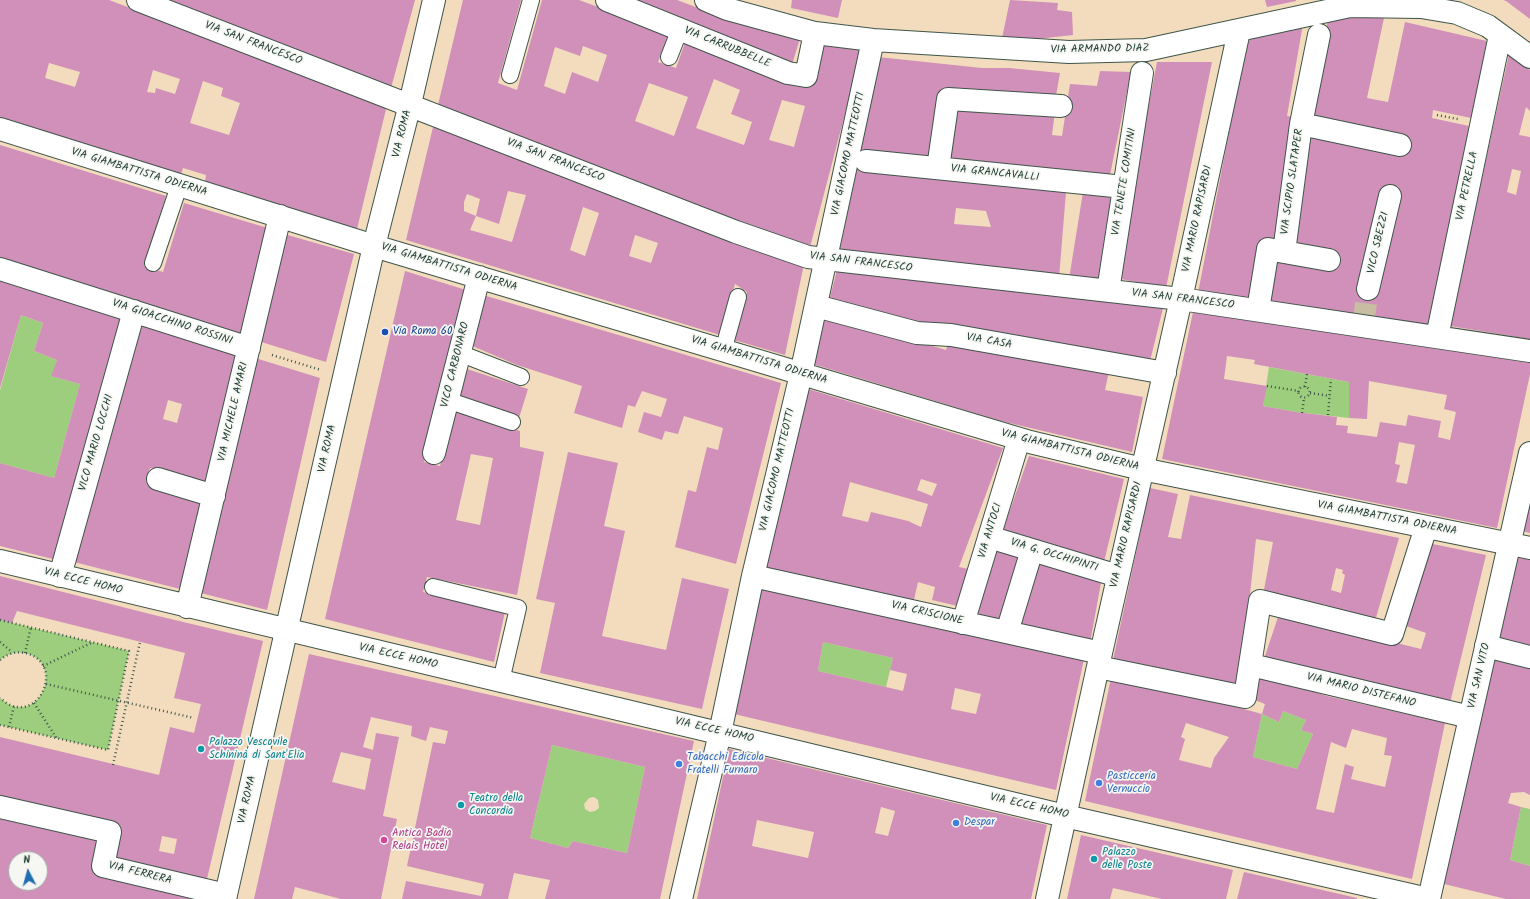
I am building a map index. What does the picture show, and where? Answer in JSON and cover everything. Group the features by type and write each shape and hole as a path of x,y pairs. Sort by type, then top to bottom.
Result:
{"street":[{"name":"VIA SAN FRANCESCO","path":"138,0 410,104 736,232 808,257 1181,299 1530,351"},
{"name":"VIA ROMA","path":"225,897 374,246 410,104 434,0"},
{"name":"VIA CARRUBBELLE","path":"607,0 788,73 806,76 815,33"},
{"name":"VIA ARMANDO DIAZ","path":"706,0 727,9 815,33 873,40 1069,52 1146,50 1350,6 1421,7 1458,13 1488,26 1530,57"},
{"name":"VIA MARIO RAPISARDI","path":"1047,899 1099,660 1165,372 1239,31"},
{"name":"VIA SCIPIO SLATAPER","path":"1284,252 1301,124 1319,35"},
{"name":"VIA PETRELLA","path":"1436,337 1500,35"},
{"name":"VIA GIACOMO MATTEOTTI","path":"681,899 720,733 753,576 816,306 873,40"},
{"name":"VIA TENETE COMITINI","path":"1108,291 1142,74"},
{"path":"938,168 948,99 1061,106"},
{"path":"1301,124 1400,145"},
{"name":"VIA GIAMBATTISTA ODIERNA","path":"0,129 374,246 1019,439 1142,470 1520,546"},
{"name":"VIA GRANCAVALLI","path":"866,161 1124,187"},
{"name":"VICO SBEZZI","path":"1368,289 1390,196"},
{"name":"VIA MICHELE AMARI","path":"187,607 280,216"},
{"path":"1258,310 1268,250 1329,260"},
{"name":"VIA GIOACCHINO ROSSINI","path":"0,269 249,348"},
{"name":"VICO CARBONARO","path":"434,453 478,277"},
{"name":"VIA CASA","path":"816,306 917,333 951,335 1165,372"},
{"name":"VICO MARIO LOCCHI","path":"60,576 134,311"},
{"name":"VIA ANTOCI","path":"963,622 1019,439"},
{"name":"VIA SAN VITO","path":"1429,899 1486,646 1520,546 1530,452"},
{"path":"158,479 214,496"},
{"path":"1251,665 1260,601 1392,634 1426,527"},
{"name":"VIA G. OCCHIPINTI","path":"990,537 1118,576"},
{"path":"1007,632 1032,550"},
{"name":"VIA ECCE HOMO","path":"0,562 1065,816 1429,899"},
{"name":"VIA CRISCIONE","path":"753,576 1007,632 1099,660 1245,697 1251,665"},
{"path":"1486,646 1530,657"},
{"name":"VIA MARIO DISTEFANO","path":"1251,665 1470,718"},
{"name":"VIA FERRERA","path":"0,807 110,832 103,866 225,897"}],"lane":[{"path":"510,74 531,0"},
{"path":"669,57 680,29"},
{"path":"153,264 179,186"},
{"path":"723,351 738,297"},
{"path":"459,353 521,377"},
{"path":"447,400 512,422"},
{"path":"433,587 518,608 501,681"}],"path":[{"path":"249,348 344,377"},
{"path":"1305,387 1307,374"},
{"path":"1328,415 1331,379"},
{"path":"1267,386 1299,391 1301,388 1305,387"},
{"path":"1305,387 1308,388 1310,393"},
{"path":"1299,391 1299,396 1304,398"},
{"path":"1310,393 1330,396"},
{"path":"1304,398 1308,397 1310,393"},
{"path":"1302,413 1304,398"},
{"path":"0,620 129,651 108,750 0,725"},
{"path":"25,653 31,627"},
{"path":"0,642 13,653"},
{"path":"43,666 92,642"},
{"path":"114,765 140,642"},
{"path":"0,660 6,655 13,653 25,653 38,659 43,666 46,675 46,684 41,696 34,703 25,706 14,706 0,698"},
{"path":"46,684 194,718"},
{"path":"34,703 57,738"},
{"path":"9,727 14,706"}],"green space":[{"path":"21,315 43,323 34,351 57,360 52,376 80,384 54,478 0,463 0,390"},
{"path":"1269,367 1349,382 1349,418 1296,412 1263,406"},
{"path":"0,620 129,651 108,750 0,725 0,698 10,705 22,707 32,704 40,697 46,677 43,666 37,658 25,653 18,652 5,656 0,660"},
{"path":"823,642 893,658 886,687 818,671"},
{"path":"1283,711 1306,720 1301,730 1313,734 1297,769 1253,757 1262,714 1279,722"},
{"path":"552,745 645,767 627,853 573,841 568,848 530,838","holes":["594,797 598,800 599,808 595,811 590,812 585,809 584,804 589,798"]},
{"path":"1521,807 1530,809 1530,866 1510,860"}],"building":[{"path":"0,0 109,0 387,105 357,229 205,182 206,175 183,168 181,174 0,118","holes":["49,63 80,72 75,87 45,78","153,70 180,79 175,94 156,88 155,93 147,92","203,81 223,88 221,96 240,103 229,135 190,123"]},
{"path":"164,0 415,0 391,88"},
{"path":"463,0 521,0 498,83 517,90 542,0 579,0 669,33 658,62 676,68 686,40 789,80 823,40 862,49 809,251 438,105","holes":["583,46 607,55 598,82 572,72 565,94 544,86 555,47 580,56","714,79 740,90 731,114 752,122 744,145 696,128","649,83 688,97 674,136 635,121","782,100 805,106 794,147 769,140"]},
{"path":"624,0 677,0 728,19 800,38 791,68"},
{"path":"792,0 842,0 838,18 791,8"},
{"path":"1010,0 1058,3 1057,10 1072,12 1073,35 1001,43"},
{"path":"1265,0 1296,0 1296,1 1267,7"},
{"path":"1503,0 1530,0 1530,19 1506,1"},
{"path":"1361,14 1384,18 1367,98 1388,102 1405,22 1487,41 1471,118 1433,110 1432,118 1469,126 1430,325 1264,301 1271,256 1290,248 1311,133 1309,119 1328,20","holes":["1387,185 1399,187 1375,290 1363,289"]},
{"path":"1303,24 1287,116 1297,118 1279,245 1254,301 1198,293 1247,39"},
{"path":"1509,54 1530,70 1530,111 1526,107 1519,135 1530,137 1530,339 1450,326","holes":["1512,169 1521,171 1516,195 1507,192"]},
{"path":"878,57 982,68 1009,68 1060,73 1055,101 944,94 934,160 857,152"},
{"path":"1157,62 1212,62 1166,288 1116,278"},
{"path":"1100,71 1131,72 1110,175 946,158 953,106 1055,111 1052,135 1062,136 1070,84 1097,86"},
{"path":"433,127 804,264 785,355 734,340 747,292 735,284 720,335 406,240","holes":["508,191 526,195 512,242 470,230 476,216 499,224","467,194 480,199 476,216 464,211 464,202","583,207 599,213 585,256 570,250","635,235 658,243 651,263 629,256"]},
{"path":"0,145 166,196 144,266 163,272 184,203 271,229 243,339 0,261"},
{"path":"857,169 1066,192 1059,278 839,254","holes":["956,208 986,211 991,227 954,224"]},
{"path":"1083,192 1114,196 1102,282 1069,279"},
{"path":"284,234 354,254 326,362 258,341"},
{"path":"837,270 1164,304 1150,361 923,326 828,305"},
{"path":"405,271 466,290 424,462 440,466 453,408 520,431 520,447 544,452 517,595 427,577 423,592 505,612 494,662 325,619","holes":["471,454 493,458 480,525 456,520"]},
{"path":"0,278 125,317 57,560 0,546 0,463 54,478 80,384 51,376 57,360 34,351 43,323 21,315 0,388"},
{"path":"483,295 781,383 736,564 675,547 688,490 696,492 707,447 718,450 723,428 684,416 678,434 665,431 662,440 638,432 644,412 661,417 667,399 642,391 635,407 628,405 622,428 574,413 582,386 517,365 470,345"},
{"path":"1193,312 1530,359 1530,374 1497,528 1162,459","holes":["1227,356 1255,360 1254,364 1349,382 1349,418 1367,419 1369,381 1447,395 1444,409 1456,412 1450,440 1438,437 1441,421 1408,415 1406,426 1380,422 1377,437 1347,433 1348,426 1336,425 1337,417 1263,406 1267,386 1224,379","1399,442 1415,445 1407,484 1396,482 1400,465 1395,464"]},
{"path":"826,315 946,350 949,339 1109,371 1105,390 1143,397 1132,452 1001,421 813,364"},
{"path":"136,323 240,355 210,484 150,468 146,481 205,504 184,590 74,562","holes":["168,400 182,404 177,423 163,419"]},
{"path":"252,357 320,378 267,610 197,592"},
{"path":"464,368 528,389 519,418 457,397"},
{"path":"805,388 1003,448 959,567 973,570 962,607 932,600 935,587 918,582 913,604 765,570","holes":["921,479 937,484 932,496 917,490","850,482 928,504 921,527 908,521 871,512 868,522 842,516"]},
{"path":"568,452 618,463 604,526 625,531 602,636 666,650 682,578 729,589 702,709 540,673 555,603 536,599"},
{"path":"1029,456 1124,479 1103,566 1002,533"},
{"path":"1150,488 1178,494 1168,537 1181,539 1190,495 1399,538 1375,621 1323,604 1320,613 1263,595 1273,542 1256,539 1240,686 1113,660","holes":["1336,568 1343,570 1342,573 1345,575 1341,593 1331,590"]},
{"path":"1530,497 1530,533 1522,531"},
{"path":"1428,543 1486,555 1450,703 1264,659 1279,614 1421,649 1426,633 1403,625"},
{"path":"993,546 1025,555 1005,624 971,616"},
{"path":"1514,557 1530,560 1530,648 1494,639"},
{"path":"1034,559 1102,577 1090,643 1015,626"},
{"path":"0,576 263,641 206,883 110,861 115,841 0,805 0,737 159,775 170,727 194,733 201,704 174,698 185,653 17,611 12,623 0,620","holes":["162,836 177,839 174,854 159,851"]},
{"path":"761,587 1084,659 1056,790 734,714","holes":["823,642 893,658 890,670 907,674 903,691 818,671","955,688 981,694 976,714 951,709"]},
{"path":"309,654 694,741 660,899 545,899 550,880 514,873 508,899 402,899 406,881 481,896 484,884 407,866 433,742 445,744 448,731 430,727 426,741 411,736 412,726 371,717 363,747 373,750 376,733 399,737 383,816 397,819 381,899 341,899 295,887 292,899 254,899","holes":["552,745 645,767 627,853 573,841 568,848 530,838","341,752 371,759 365,790 332,782"]},
{"path":"1492,658 1530,667 1530,795 1524,792 1511,793 1508,803 1521,807 1510,860 1530,866 1530,899 1506,899 1440,883"},
{"path":"1261,675 1327,696 1445,723 1412,879 1085,801 1111,678 1155,685 1262,714 1265,704 1252,699","holes":["1283,711 1306,720 1301,730 1313,734 1297,769 1253,757 1262,714 1279,722","1186,723 1229,737 1214,758 1211,768 1179,760 1185,739 1181,737","1352,729 1387,738 1384,755 1392,756 1385,787 1351,779 1354,767 1345,764 1334,813 1316,809 1331,742 1346,748"]},
{"path":"729,749 1047,825 1031,899 697,899","holes":["881,807 895,811 888,836 875,833","757,820 814,832 808,858 752,846"]},
{"path":"0,811 105,834 99,870 201,899 0,899"},
{"path":"1081,835 1233,870 1226,899 1162,899 1113,888 1110,899 1067,899"},
{"path":"1244,872 1357,898 1357,899 1237,899"}],"tunnel":[{"path":"1363,325 1368,289"}],"place":[{"name":"Via Roma 60","path":"385,332"},
{"name":"Palazzo Vescovile Schininà di Sant'Elia","path":"201,749"},
{"name":"Tabacchi Edicola Fratelli Furnaro","path":"679,764"},
{"name":"Pasticceria Vernuccio","path":"1099,783"},
{"name":"Teatro della Concordia","path":"461,805"},
{"name":"Despar","path":"956,823"},
{"name":"Antica Badia Relais Hotel","path":"384,840"},
{"name":"Palazzo delle Poste","path":"1094,859"}]}
